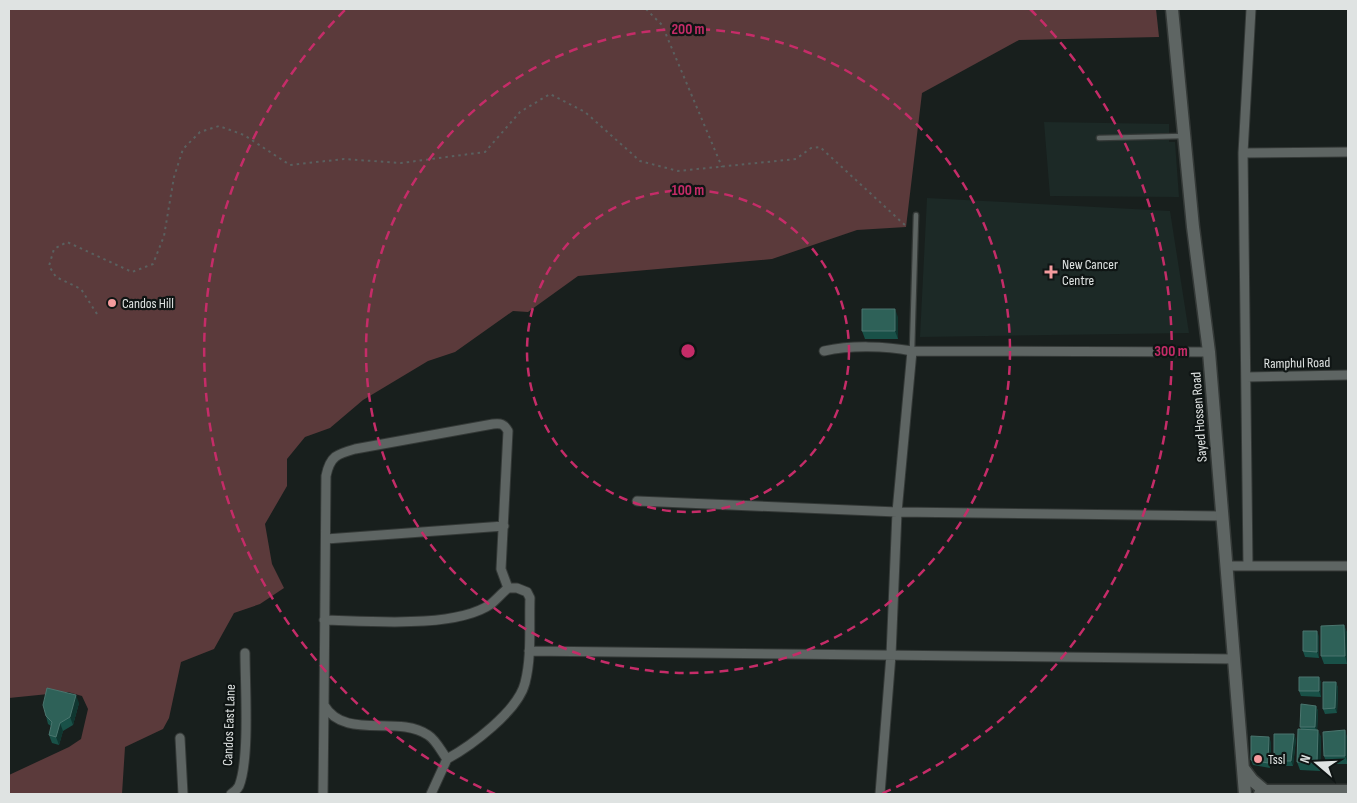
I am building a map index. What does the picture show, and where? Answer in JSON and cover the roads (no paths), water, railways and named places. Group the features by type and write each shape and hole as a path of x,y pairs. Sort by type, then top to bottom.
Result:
{"main road":[{"name":"Sayed Hossen Road","path":"1172,9 1193,227 1209,352 1245,794"},
{"path":"1243,768 1263,792 1348,791"}],"street":[{"path":"1248,566 1243,153 1251,9"},
{"path":"1243,153 1348,152"},
{"path":"824,351 854,348 897,348 912,351 1209,352"},
{"path":"880,794 891,655 897,512 912,351"},
{"name":"Ramphul Road","path":"1246,377 1348,375"},
{"path":"323,794 326,476 328,464 334,457 355,449 500,423 508,431 501,569 508,588"},
{"path":"636,501 897,512 1221,516"},
{"path":"326,539 504,526"},
{"path":"1226,566 1348,566"},
{"path":"324,620 430,621 463,616 490,604 508,588 524,590 530,598 525,685 505,714 464,750 447,760 431,794"},
{"path":"528,651 1235,658"},
{"name":"Candos East Lane","path":"231,794 238,788 243,764 245,653"},
{"path":"324,705 330,714 344,723 407,727 421,731 433,738 447,760"},
{"path":"180,738 183,794"}],"lane":[{"path":"1099,138 1184,136"},
{"path":"912,351 916,215"}],"place":[{"name":"New Cancer Centre","path":"1051,272"},
{"name":"Candos Hill","path":"112,303"},
{"name":"Tssl","path":"1258,759"}]}
